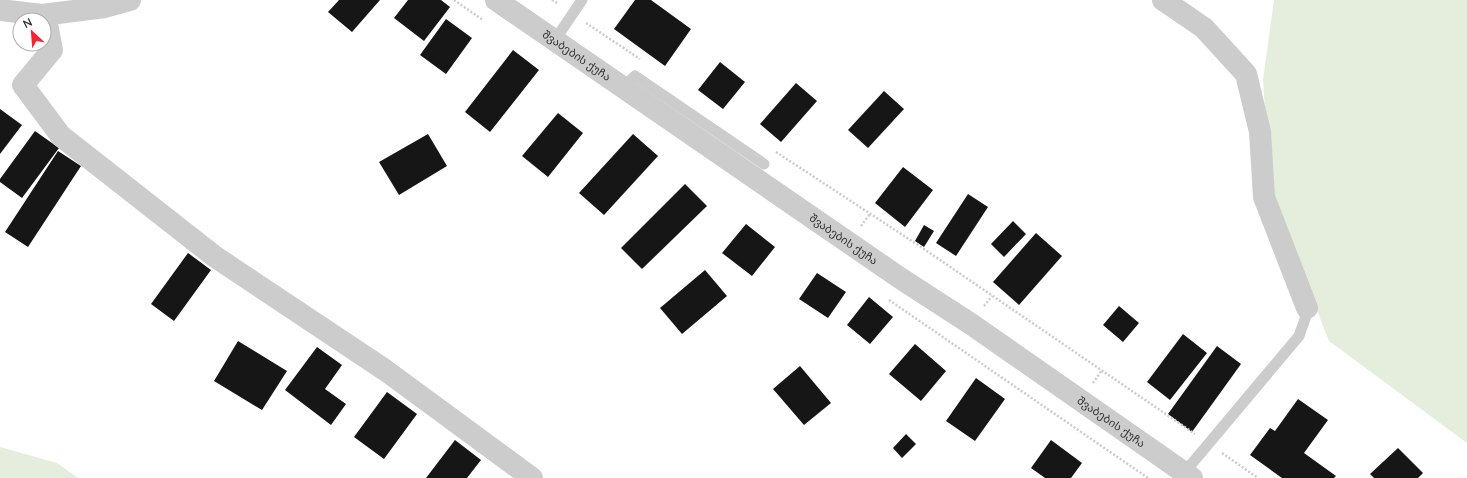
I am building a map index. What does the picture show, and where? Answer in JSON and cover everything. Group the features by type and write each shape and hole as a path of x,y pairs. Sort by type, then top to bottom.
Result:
{"street":[{"path":"52,14 105,7 130,0"},
{"name":"შვაბების ქუჩა","path":"496,0 894,273 971,324 1188,475"},
{"path":"1163,0 1204,28 1246,74 1260,132 1264,197 1307,308"},
{"path":"0,10 17,12"},
{"path":"50,52 23,85 61,136 214,256 385,370 532,478"}],"lane":[{"path":"555,40 582,0"},
{"path":"623,87 635,76 764,164"},
{"path":"1188,475 1209,444 1298,336 1305,319 1307,308"}],"path":[{"path":"552,0 646,63"},
{"path":"770,148 921,247 1258,478"}],"green space":[{"path":"1274,0 1467,0 1467,443 1329,341 1271,194 1263,80"},
{"path":"0,447 57,463 78,478 0,478"}],"building":[{"path":"339,0 380,0 352,32 328,12"},
{"path":"408,0 441,0 450,7 424,41 394,18"},
{"path":"635,0 651,0 691,29 665,66 614,29"},
{"path":"446,19 472,38 446,74 420,55"},
{"path":"513,50 539,70 490,132 465,112"},
{"path":"720,62 745,82 723,109 698,90"},
{"path":"796,83 817,101 781,142 760,124"},
{"path":"884,91 904,109 868,148 848,130"},
{"path":"0,109 22,125 0,154"},
{"path":"558,113 583,133 548,177 522,156"},
{"path":"35,131 59,148 22,198 0,182 0,179"},
{"path":"428,134 447,166 399,195 379,162"},
{"path":"633,134 658,156 604,215 579,193"},
{"path":"58,151 81,166 28,247 5,232"},
{"path":"903,167 933,190 905,227 875,203"},
{"path":"685,184 707,206 642,269 621,248"},
{"path":"968,194 988,207 956,256 936,243"},
{"path":"1013,221 1026,234 1004,257 991,244"},
{"path":"746,224 775,247 752,276 722,253"},
{"path":"924,225 934,231 924,247 915,241"},
{"path":"1036,233 1062,256 1019,305 993,282"},
{"path":"188,253 211,270 174,321 151,304"},
{"path":"705,270 727,296 682,334 660,308"},
{"path":"817,273 846,292 828,318 799,299"},
{"path":"869,297 893,317 870,344 847,325"},
{"path":"1119,306 1139,323 1123,342 1103,325"},
{"path":"1183,334 1207,353 1170,400 1147,382"},
{"path":"238,341 287,371 262,410 214,381"},
{"path":"915,344 946,371 921,401 889,374"},
{"path":"1217,346 1241,364 1192,432 1168,414"},
{"path":"317,347 342,365 325,389 346,404 331,425 285,390"},
{"path":"800,366 831,403 804,425 773,389"},
{"path":"976,378 1005,399 975,441 946,421"},
{"path":"387,392 417,414 384,459 354,437"},
{"path":"1298,399 1328,420 1304,453 1336,476 1334,478 1282,478 1250,455 1270,428 1275,431"},
{"path":"906,434 916,444 902,458 893,448"},
{"path":"455,440 481,460 467,478 426,478"},
{"path":"1051,440 1082,463 1071,478 1045,478 1031,468"},
{"path":"1398,448 1423,473 1418,478 1374,478 1370,474"}]}
